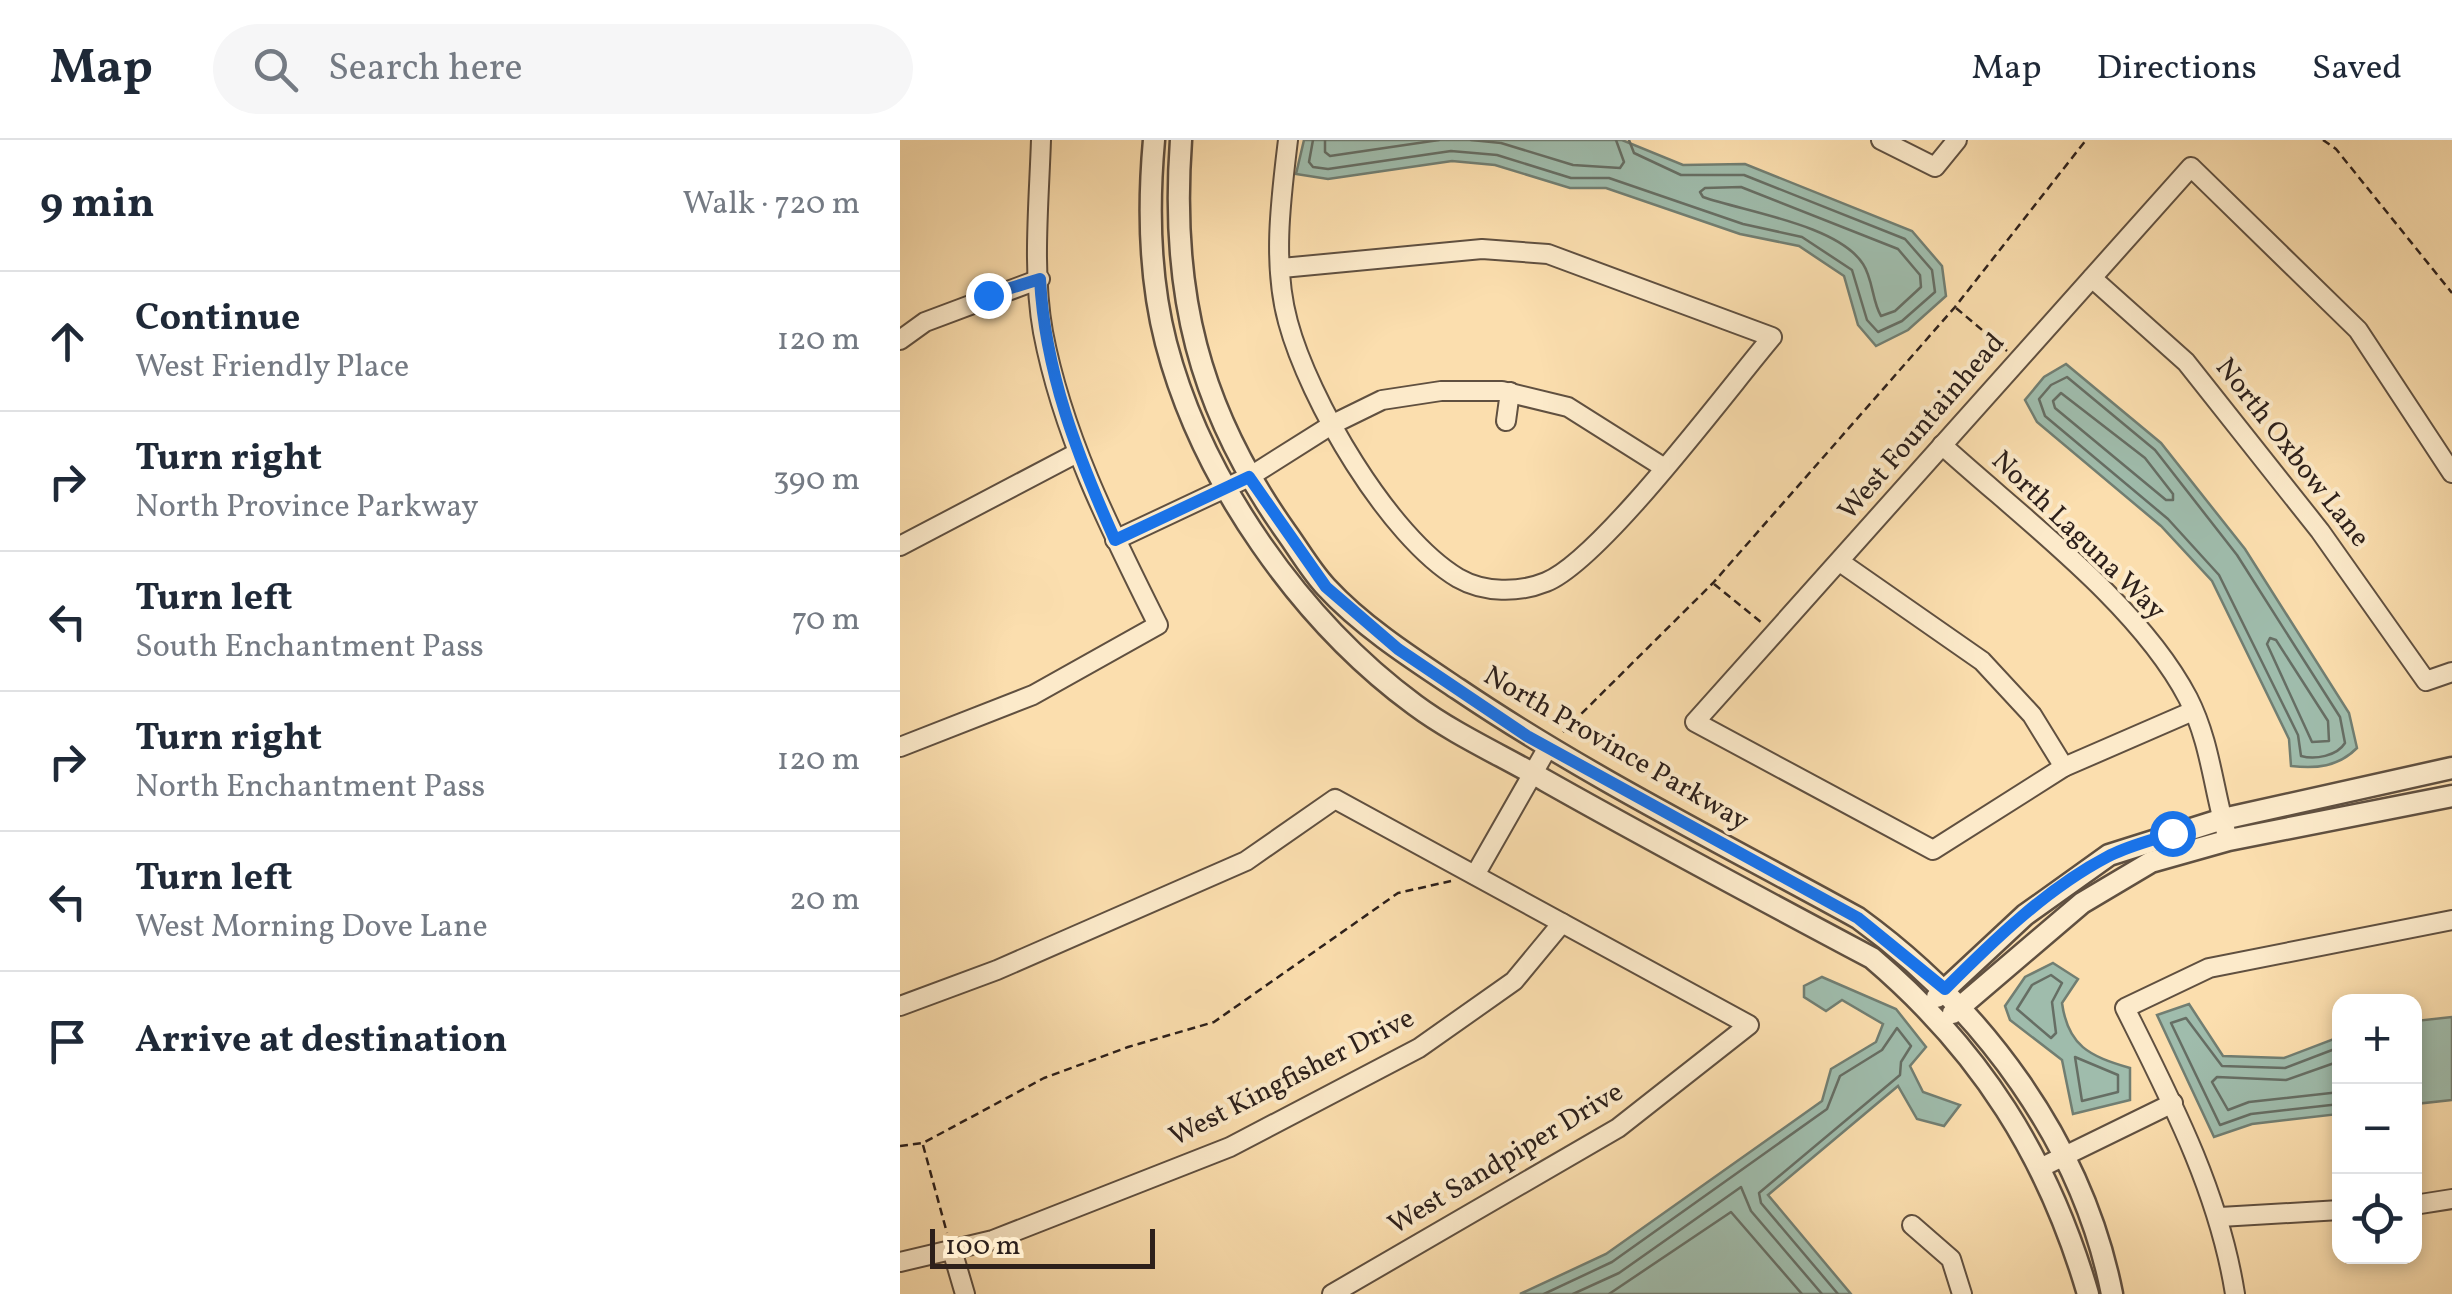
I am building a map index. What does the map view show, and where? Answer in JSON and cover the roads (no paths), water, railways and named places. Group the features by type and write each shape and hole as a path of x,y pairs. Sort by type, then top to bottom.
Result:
{"street":[{"path":"900,747 1033,696 1158,625 1076,453 1042,330 1041,140"},
{"name":"North Province Parkway","path":"1154,140 1150,191 1153,270 1166,341 1183,396 1239,482 1326,587 1398,649 1548,747 1858,918 1945,989 2010,1068 2065,1156 2092,1224 2112,1294"},
{"name":"North Province Parkway","path":"1180,140 1180,266 1192,337 1239,482 1282,576 1332,634 1416,706 1872,958 1941,1024 1990,1084 2042,1166 2088,1294"},
{"path":"1282,268 1482,249 1548,254 1772,337 1572,569 1512,592 1462,580 1427,555 1387,512 1334,424 1287,321 1282,268 1278,218 1288,140"},
{"path":"1880,140 1935,168 1957,140"},
{"name":"West Fountainhead","path":"2064,767 1933,850 1695,722 2191,168 2358,330 2452,473"},
{"name":"North Oxbow Lane","path":"2092,278 2186,362 2320,530 2426,682 2452,672"},
{"path":"900,340 925,322 1040,279"},
{"path":"1115,540 1239,482 1334,424 1382,400 1441,390 1510,392 1568,407 1663,467"},
{"path":"1506,421 1510,392"},
{"name":"North Laguna Way","path":"1942,445 2123,610 2164,659 2193,711 2209,752 2229,840"},
{"path":"900,546 1076,453"},
{"path":"1840,562 1982,661 2032,715 2064,767 2193,711"},
{"path":"1475,876 1548,747"},
{"path":"1925,1008 2025,914 2109,855 2222,819 2452,768"},
{"path":"1941,1024 2082,902 2151,862 2229,840 2452,796"},
{"path":"900,1006 997,970 1246,861 1335,799 1562,923"},
{"path":"2236,1294 2220,1218 2173,1103 2125,1008 2209,968 2452,920"},
{"name":"West Sandpiper Drive","path":"1332,1294 1618,1128 1749,1025 1562,923"},
{"name":"West Kingfisher Drive","path":"900,1262 993,1240 1230,1147 1418,1048 1514,981 1562,923"},
{"path":"2042,1166 2173,1103"},
{"path":"2422,1204 2452,1199"},
{"path":"2220,1218 2332,1211"},
{"path":"1912,1225 1951,1258 1962,1294"},
{"path":"952,1250 965,1294"}],"water":[{"path":"1304,140 1622,140 1683,165 1745,164 1912,231 1942,266 1946,296 1908,330 1876,346 1858,325 1844,276 1799,246 1740,234 1606,188 1570,188 1495,165 1452,161 1328,179 1296,174"},
{"path":"2066,364 2161,443 2245,549 2349,713 2357,748 2350,754 2326,765 2291,766 2289,739 2212,581 2161,526 2037,422 2025,400 2044,377"},
{"path":"2053,963 2078,979 2062,1003 2069,1030 2092,1053 2130,1068 2130,1100 2073,1114 2062,1060 2010,1020 2005,1006 2025,977"},
{"path":"1822,977 1896,1009 1926,1047 1910,1066 1923,1092 1960,1105 1944,1126 1917,1119 1898,1086 1768,1195 1851,1294 1520,1294 1606,1254 1822,1101 1831,1069 1876,1042 1883,1024 1842,1000 1826,1011 1804,997 1804,986"},
{"path":"2189,1004 2223,1056 2284,1058 2332,1040 2332,1115 2252,1124 2214,1137 2157,1015"},
{"path":"2452,1017 2452,1100 2422,1103 2422,1020"}]}
